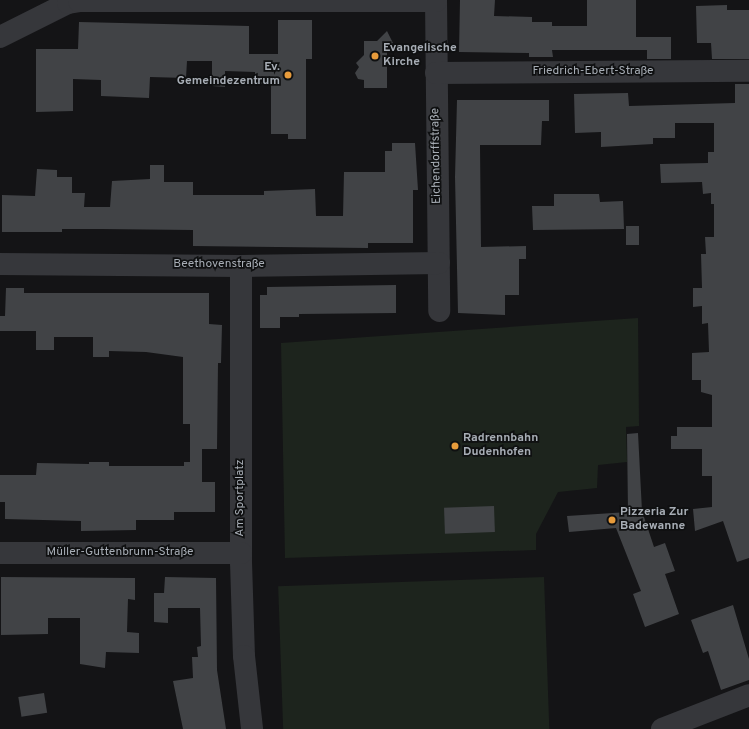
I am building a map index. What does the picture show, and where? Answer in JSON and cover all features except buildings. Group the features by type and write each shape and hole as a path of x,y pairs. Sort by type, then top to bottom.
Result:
{"street":[{"path":"0,37 68,3 79,1 436,0"},
{"name":"Eichendorffstraße","path":"436,0 439,311"},
{"name":"Friedrich-Ebert-Straße","path":"436,73 749,71"},
{"name":"Beethovenstraße","path":"0,264 241,266 439,262"},
{"name":"Am Sportplatz","path":"241,266 241,553 244,656 252,729"},
{"name":"Müller-Guttenbrunn-Straße","path":"0,553 241,553"},
{"path":"662,729 749,695"}],"shaded area":[{"name":"Radrennbahn Dudenhofen","path":"638,318 639,426 626,427 627,462 598,465 597,488 558,492 536,534 536,550 285,558 281,343"},
{"path":"544,577 549,729 283,729 278,586"}],"place":[{"name":"Evangelische Kirche","path":"375,56"},
{"name":"Ev. Gemeindezentrum","path":"288,75"},
{"name":"Radrennbahn Dudenhofen","path":"455,446"},
{"name":"Pizzeria Zur Badewanne","path":"612,520"}]}
